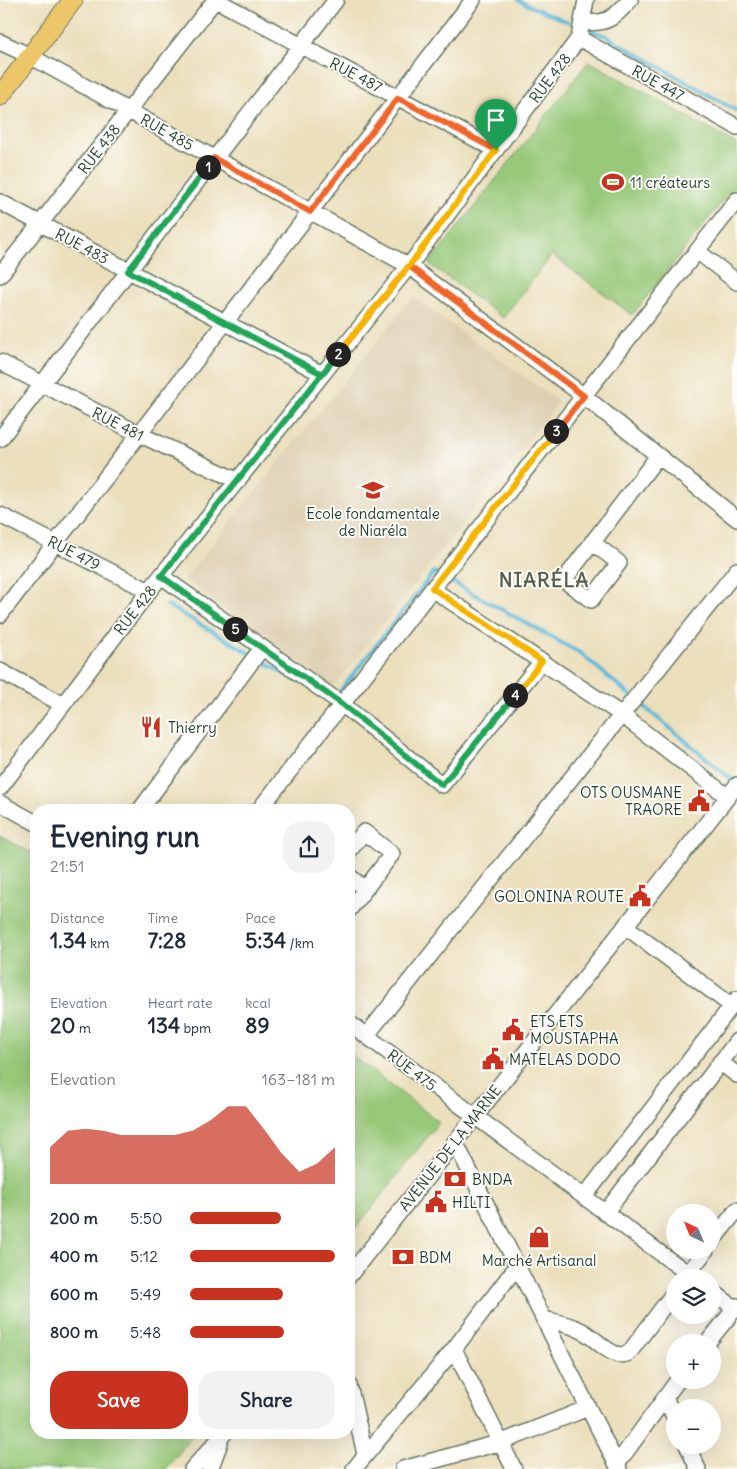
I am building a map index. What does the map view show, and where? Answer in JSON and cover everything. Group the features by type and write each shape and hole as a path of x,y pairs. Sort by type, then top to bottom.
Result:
{"main road":[{"path":"0,96 73,0"}],"street":[{"name":"RUE 487","path":"216,0 496,150"},
{"name":"RUE 438","path":"0,275 216,0"},
{"path":"0,439 336,0"},
{"path":"0,615 473,0"},
{"name":"RUE 428","path":"0,788 149,591 409,266 580,38 586,0"},
{"path":"582,22 599,23 608,21 630,0"},
{"name":"RUE 447","path":"580,38 737,127"},
{"name":"RUE 485","path":"0,42 30,56 409,266 584,396 737,519"},
{"path":"263,804 737,200"},
{"name":"RUE 483","path":"0,202 322,374"},
{"path":"697,251 737,282"},
{"name":"RUE 481","path":"0,362 41,385 238,481"},
{"path":"592,542 658,456"},
{"name":"RUE 479","path":"0,515 149,591"},
{"path":"366,1036 737,570"},
{"path":"161,576 342,704 442,785 542,661"},
{"path":"432,588 732,791"},
{"path":"145,804 262,648"},
{"path":"0,671 62,704"},
{"name":"AVENUE DE LA MARNE","path":"355,1268 732,791"},
{"path":"0,803 30,820"},
{"path":"355,843 364,832 392,854 355,902"},
{"path":"355,881 365,889"},
{"path":"584,1197 734,1002 626,926"},
{"name":"RUE 475","path":"355,1028 680,1269"},
{"path":"606,1213 737,1041"},
{"path":"720,1062 737,1075"},
{"path":"455,1142 618,1467 671,1389"},
{"path":"721,1230 737,1210"},
{"path":"354,1469 454,1349 517,1266"},
{"path":"715,1334 737,1308 721,1297"},
{"path":"544,1319 580,1329 616,1355 623,1356 629,1353 666,1303"},
{"path":"454,1349 514,1469"},
{"path":"403,1469 502,1442 588,1408"},
{"path":"355,1409 366,1454"},
{"path":"192,1469 219,1439"},
{"path":"210,1469 222,1439"},
{"path":"691,1454 698,1469"}],"shaded area":[{"name":"Ecole fondamentale de Niaréla","path":"413,297 559,402 333,687 184,579"}],"green space":[{"path":"589,61 737,145 737,183 632,315 552,255 503,318 429,264"},
{"path":"0,836 30,852 30,1439 190,1439 166,1469 0,1469"},
{"path":"355,1058 439,1122 355,1229"}],"waterway":[{"path":"518,0 569,22"},
{"path":"587,29 606,36 737,111"},
{"path":"337,695 434,572 439,575"},
{"path":"445,578 580,653 631,696"},
{"path":"167,605 251,654"},
{"path":"259,659 297,681"},
{"path":"636,700 735,782"}],"place":[{"name":"11 créateurs","path":"613,182"},
{"name":"Ecole fondamentale de Niaréla","path":"373,490"},
{"name":"Thierry","path":"151,727"},
{"name":"OTS OUSMANE TRAORE","path":"699,801"},
{"name":"GOLONINA ROUTE","path":"640,896"},
{"name":"ETS ETS MOUSTAPHA","path":"513,1030"},
{"name":"MATELAS DODO","path":"493,1059"},
{"name":"BNDA","path":"455,1179"},
{"name":"HILTI","path":"436,1202"},
{"name":"Marché Artisanal","path":"539,1237"},
{"name":"BDM","path":"403,1257"}],"district":[{"name":"NIARÉLA","path":"544,579"}],"route":[{"path":"496,150 398,98 310,212 214,158 128,271 322,374 409,266 584,396 432,588 542,661 442,785 342,704 161,576 409,266 496,150"}]}
